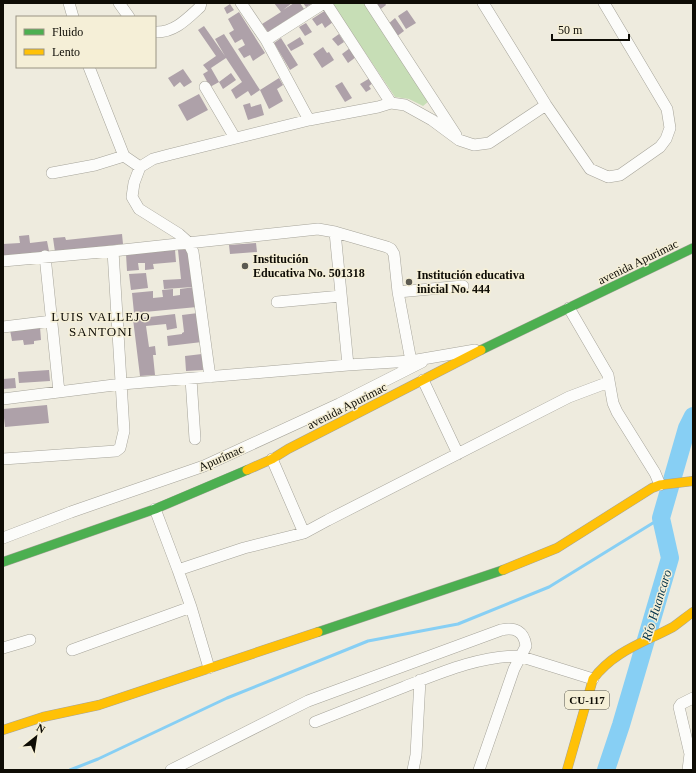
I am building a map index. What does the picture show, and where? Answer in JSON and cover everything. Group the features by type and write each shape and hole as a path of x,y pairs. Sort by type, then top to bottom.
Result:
{"street":[{"path":"69,3 73,16"},
{"path":"119,3 128,16"},
{"path":"156,32 164,32 177,27 200,7 201,3"},
{"path":"241,3 266,40 309,120"},
{"path":"266,40 325,3 391,102"},
{"path":"370,3 459,140"},
{"path":"483,3 546,105 590,169 608,177 620,175 660,147 670,128 667,109 604,3"},
{"path":"89,68 124,156 140,167"},
{"path":"205,87 235,138"},
{"path":"210,377 194,252 188,242 174,231 139,210 132,198 134,183 140,167 153,159 309,120 378,107 391,102 405,105 432,120 459,140 474,145 489,143 546,105"},
{"path":"52,173 95,165 124,156"},
{"path":"3,260 113,251 318,229 335,232 387,246 394,254 398,292 411,361"},
{"path":"335,232 348,365"},
{"name":"avenida Apurimac","path":"3,562 155,509 272,459 288,449 487,347 693,248"},
{"path":"3,459 116,451 120,448 124,431 113,251"},
{"path":"45,256 59,392"},
{"path":"398,292 463,286"},
{"path":"277,302 341,296"},
{"path":"569,308 608,375 613,403 617,412 663,485"},
{"path":"3,327 52,321"},
{"name":"Apurímac","path":"3,399 122,384 411,361 487,347"},
{"name":"Apurímac","path":"3,538 71,512 204,466 339,404 430,358"},
{"path":"191,379 195,439"},
{"path":"424,380 458,454"},
{"path":"178,570 244,548 304,533 569,397 609,382"},
{"path":"272,459 304,533"},
{"path":"4,726 99,705 500,571 557,548 652,488 693,481"},
{"path":"155,509 191,607 209,668"},
{"path":"72,650 191,607"},
{"name":"CU-117","path":"567,770 593,679 599,669 608,660 672,627 693,612"},
{"path":"171,770 308,701 510,628 523,636 526,646 519,656 479,770"},
{"path":"3,648 30,640"},
{"path":"315,722 435,674 470,663 507,656 519,656 593,679"},
{"path":"413,770 416,755 420,680"},
{"path":"688,770 690,754 679,707 681,704 693,698"}],"green space":[{"path":"332,3 366,3 429,101 423,106 409,99 395,97"}],"building":[{"path":"274,3 292,3 283,10 294,3 300,3 304,9 268,32 262,24 281,12"},
{"path":"303,3 313,3 306,7"},
{"path":"373,3 385,3 386,5 378,11"},
{"path":"230,4 234,10 227,14 224,8"},
{"path":"326,10 333,22 325,28 322,23 317,26 312,19"},
{"path":"407,10 416,23 406,29 398,16"},
{"path":"239,12 265,53 253,61 250,55 244,58 238,49 245,45 242,39 235,43 229,33 234,30 228,19"},
{"path":"395,18 404,31 396,37 387,25"},
{"path":"306,23 312,32 305,36 299,27"},
{"path":"204,26 225,56 215,39 224,34 260,90 251,96 248,91 236,99 231,90 242,82 226,58 211,68 219,82 210,87 203,74 208,71 203,65 216,56 198,30"},
{"path":"339,34 344,42 338,46 332,39"},
{"path":"300,37 304,44 291,51 287,45"},
{"path":"281,38 298,65 290,70 274,43"},
{"path":"323,47 327,53 329,52 334,60 322,68 313,54"},
{"path":"350,48 356,57 348,63 342,54"},
{"path":"183,69 192,82 184,87 180,82 174,87 168,78"},
{"path":"231,73 236,80 223,89 219,82"},
{"path":"279,78 283,85 277,89 283,101 269,109 260,90"},
{"path":"370,78 373,83 369,86 371,89 366,92 360,84"},
{"path":"342,82 352,98 345,102 335,86"},
{"path":"199,94 208,110 187,121 178,105"},
{"path":"250,103 251,107 261,104 264,115 248,120 243,105"},
{"path":"122,234 123,244 55,252 53,238 65,237 66,240"},
{"path":"29,235 30,243 47,241 49,251 3,256 3,244 20,243 19,236"},
{"path":"256,243 257,252 230,254 229,245"},
{"path":"190,249 193,287 164,289 163,280 181,279 178,250"},
{"path":"175,250 176,262 153,264 154,269 145,270 145,263 138,263 139,270 127,271 126,254"},
{"path":"146,273 148,288 131,290 129,274"},
{"path":"195,287 197,307 134,313 132,293 153,291 153,298 163,297 162,290 173,289 173,296 180,295 180,289"},
{"path":"198,313 202,342 168,346 167,336 182,334 184,332 182,315"},
{"path":"175,314 177,328 167,330 166,324 146,326 149,347 155,346 156,355 153,355 155,375 140,376 133,319"},
{"path":"40,327 41,340 34,341 34,344 24,345 23,340 12,341 10,330"},
{"path":"202,354 203,370 186,371 185,356"},
{"path":"49,370 50,381 19,383 18,372"},
{"path":"15,378 16,388 3,389 3,379"},
{"path":"47,405 49,423 5,427 3,409"}],"waterway":[{"name":"Río Huancaro","path":"606,770 621,725 670,558 661,518 687,428 693,416"},
{"path":"70,770 98,759 227,698 368,641 458,624 549,587 661,518"}],"traffic: fast":[{"path":"481,350 693,248"},
{"path":"3,562 155,509 247,470"},
{"path":"318,632 503,570"}],"traffic: slow":[{"path":"247,470 272,459 288,449 481,350"},
{"path":"503,570 557,548 652,488 660,485 693,481"},
{"path":"567,770 593,679 601,669 620,654 673,627 693,612"},
{"path":"3,730 43,717 99,705 318,632"}],"place":[{"name":"Institución Educativa No. 501318","path":"245,266"},
{"name":"Institución educativa inicial No. 444","path":"409,282"}],"district":[{"name":"LUIS VALLEJO SANTONI","path":"101,324"}]}
